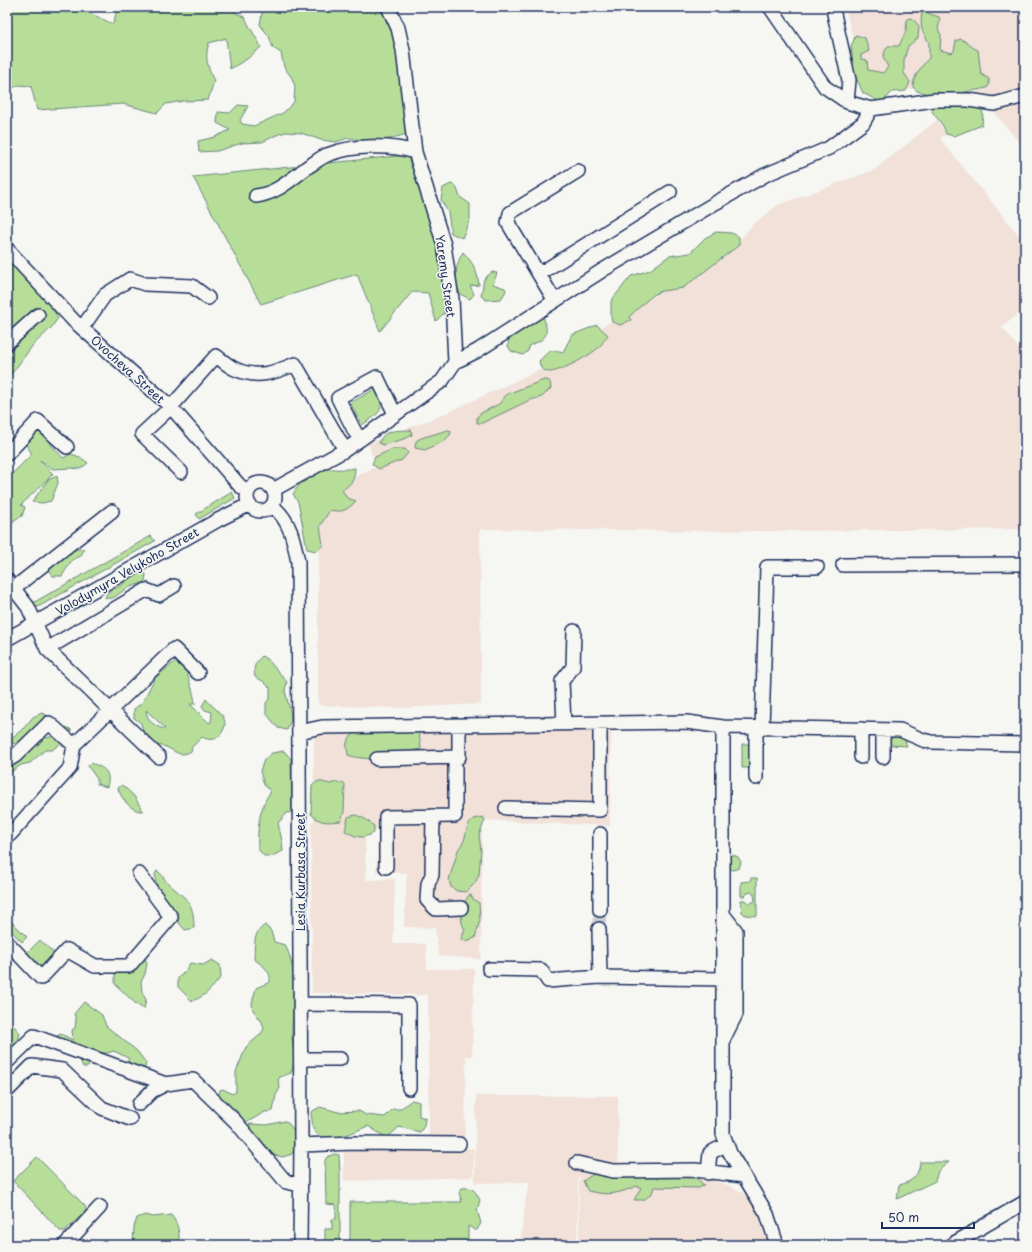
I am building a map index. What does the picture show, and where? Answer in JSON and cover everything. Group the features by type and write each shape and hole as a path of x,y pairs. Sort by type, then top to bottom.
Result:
{"street":[{"name":"Yaremy Street","path":"388,7 398,28 416,152 444,245 452,299 455,362"},
{"path":"770,7 825,87 847,102 871,109 934,100 969,100 994,104 1025,96"},
{"path":"834,14 849,80 847,102"},
{"path":"273,490 345,450 442,381 455,362 477,351 603,270 765,175 829,148 863,123 871,109"},
{"path":"256,196 267,194 287,183 326,155 349,148 405,148 416,152"},
{"path":"555,301 508,223 510,213 578,171"},
{"path":"539,274 670,192"},
{"name":"Ovocheva Street","path":"7,249 82,328 171,407 240,486 248,491"},
{"path":"82,328 105,295 130,279 145,284 192,286 208,298"},
{"path":"7,343 38,315"},
{"path":"181,472 142,434 171,407 216,356 234,369 256,374 274,373 295,364 345,450"},
{"path":"361,439 355,432 338,398 377,377 395,414"},
{"path":"7,454 38,421 67,447"},
{"path":"264,483 273,490 275,501 268,510 263,512 257,511 248,505 246,500 248,491 253,485 264,483"},
{"name":"Volodymyra Velykoho Street","path":"7,639 218,520 248,505"},
{"name":"Lesia Kurbasa Street","path":"272,506 284,517 295,545 298,562 301,1004 300,1245"},
{"path":"112,511 11,584 28,607 47,649 159,757"},
{"path":"843,565 1025,564"},
{"path":"756,778 767,567 817,567"},
{"path":"47,649 146,590 159,595 174,586"},
{"path":"564,724 562,681 573,667 574,631"},
{"path":"7,838 70,768 74,745 174,649 198,673"},
{"path":"299,732 322,727 687,722 723,727 900,730 931,742 1025,744"},
{"path":"7,761 15,756 49,723 74,745"},
{"path":"506,808 600,810 600,724"},
{"path":"377,759 459,757 458,726"},
{"path":"723,727 723,1134 730,1153 767,1214 777,1245"},
{"path":"861,729 861,757"},
{"path":"883,730 883,757"},
{"path":"386,867 386,817 455,816 455,758"},
{"path":"433,816 432,875 428,884 427,900 436,909 462,908"},
{"path":"600,834 600,910"},
{"path":"7,942 41,978 67,950 95,966 129,966 171,917 139,874"},
{"path":"723,914 736,931 736,1014 723,1039"},
{"path":"599,929 600,977"},
{"path":"489,969 541,970 548,981 600,977 723,979"},
{"path":"301,1004 409,1005 409,1088"},
{"path":"7,1062 34,1036 166,1084"},
{"path":"301,1060 340,1059"},
{"path":"7,1091 32,1066 62,1070 102,1108 130,1119"},
{"path":"139,1104 152,1091 166,1084 193,1080 236,1122 286,1182 300,1185"},
{"path":"301,1145 354,1143 459,1144"},
{"path":"708,1173 710,1153 727,1144"},
{"path":"577,1163 613,1171 695,1170 708,1173 744,1176"},
{"path":"952,1245 1025,1202"},
{"path":"64,1245 100,1207"}],"shaded area":[{"path":"845,7 1025,7 1025,149 971,85 867,92"},
{"path":"937,120 946,134 940,139 1025,243 1025,308 1002,327 1025,356 1025,428 1018,432 1025,449 1025,529 767,531 480,529 481,704 399,708 318,705 318,571 321,518 334,487 376,467 368,443 440,416 567,357 574,343 709,265 736,245 752,225 778,205 874,170"},
{"path":"611,725 610,826 482,820 481,959 439,956 435,928 404,927 407,873 376,872 378,830 344,829 345,833 365,834 366,880 395,879 393,944 426,944 427,969 474,969 472,1056 466,1056 465,1148 474,1149 473,1177 344,1181 344,1143 429,1141 428,995 312,993 311,823 314,823 314,727"},
{"path":"476,1096 618,1096 618,1175 703,1176 706,1179 728,1185 749,1196 764,1225 771,1245 579,1245 578,1176 577,1245 520,1245 526,1197 530,1182 475,1183"}],"green space":[{"path":"7,7 76,7 113,24 118,7 233,7 234,12 245,17 261,47 247,59 230,69 226,38 209,43 207,62 214,81 208,100 183,101 166,104 157,113 123,104 37,110 31,86 18,85 7,92"},
{"path":"263,7 382,7 402,39 398,62 402,81 407,134 378,142 348,138 336,142 321,140 301,133 286,132 262,142 242,143 217,151 199,152 198,141 215,137 230,130 217,123 218,112 230,113 238,105 248,106 240,120 242,124 254,126 283,113 294,102 295,86 292,78 284,67 281,53 273,48 269,36 260,25"},
{"path":"922,11 939,17 940,20 938,29 941,35 940,50 952,53 954,51 956,41 960,39 978,50 981,74 989,79 989,85 987,88 954,94 943,94 938,92 929,94 917,91 913,87 916,75 929,58 929,43 922,30"},
{"path":"912,18 919,26 918,38 908,46 904,60 904,73 910,82 906,91 892,92 882,103 863,93 854,73 851,46 856,35 865,38 869,51 861,55 861,59 867,60 868,70 883,73 888,67 883,57 885,51 888,46 899,46 906,31 907,19"},
{"path":"955,102 981,109 983,113 982,125 954,136 946,134 942,124 932,111 938,104"},
{"path":"407,155 431,218 444,265 444,313 436,321 428,293 412,292 380,331 357,274 261,304 193,177"},
{"path":"451,184 456,186 460,197 470,204 470,219 462,238 451,233 448,212 441,200 443,188"},
{"path":"716,232 732,233 739,237 739,245 683,288 662,291 655,294 629,317 631,320 620,325 612,322 611,301 631,276 650,270 669,256 690,253 705,238"},
{"path":"463,252 474,267 479,285 470,286 474,294 470,299 460,294 456,278 458,262"},
{"path":"7,256 47,299 58,318 51,328 33,345 7,380"},
{"path":"492,272 497,273 493,284 505,288 506,291 501,299 486,300 481,296 484,279"},
{"path":"543,316 546,327 546,335 544,338 530,345 528,351 523,355 511,351 508,346 509,337"},
{"path":"597,325 608,335 597,349 569,366 561,369 550,372 541,368 539,361 547,353 555,350 563,352 572,335"},
{"path":"544,380 548,380 550,382 551,388 542,397 530,400 482,423 477,423 477,417 481,413 499,404 507,394"},
{"path":"375,389 381,402 380,410 362,425 350,403"},
{"path":"42,428 44,437 63,458 71,454 80,457 88,463 80,469 53,469 40,460 53,474 21,505 25,507 22,516 14,520 10,529 7,531 7,479 32,454 21,436"},
{"path":"411,430 412,435 407,438 384,445 379,443 384,435 392,431"},
{"path":"448,430 451,431 450,435 444,441 425,450 415,448 416,441 421,438"},
{"path":"393,449 405,449 408,453 402,460 379,469 372,464 375,457"},
{"path":"355,468 352,481 342,490 347,498 356,501 350,507 342,511 330,510 320,526 323,545 316,551 307,549 298,502 293,494 299,485 313,474 330,469"},
{"path":"57,476 58,483 51,501 42,503 32,502 48,480"},
{"path":"232,492 235,498 199,519 196,514"},
{"path":"151,536 155,541 38,607 31,604"},
{"path":"77,549 84,549 81,556 72,560 62,576 53,576 48,568 68,553"},
{"path":"142,573 146,574 145,581 126,589 112,598 105,598 108,592 124,584 130,576"},
{"path":"262,656 269,661 287,682 285,691 291,720 287,730 278,728 266,713 266,703 270,698 270,688 263,681 255,677 254,673 254,667"},
{"path":"177,660 186,668 195,704 190,704 209,723 211,722 212,712 205,710 202,706 206,699 222,715 225,724 220,735 211,739 202,737 191,748 192,751 184,754 179,754 166,747 157,745 148,739 144,734 141,723 134,718 134,709 142,703 155,678","holes":["146,710 165,728 160,728 154,725 149,720"]},
{"path":"42,713 52,718 62,727 69,728 72,731 67,733 51,728 21,744 9,742 10,739 23,729 33,717"},
{"path":"419,732 421,749 393,756 376,758 359,758 348,755 347,742 355,733"},
{"path":"55,736 61,743 52,750 45,750 30,763 21,765 12,771 7,777 7,757 35,740"},
{"path":"897,736 904,738 907,746 888,745 890,739"},
{"path":"742,744 751,744 752,768 742,768"},
{"path":"284,751 291,759 292,812 287,813 278,823 283,851 272,856 264,856 258,849 258,834 261,811 271,791 264,785 260,771 264,760 272,753"},
{"path":"91,763 106,771 108,778 107,787 97,784 97,779 88,766"},
{"path":"318,781 330,784 337,782 345,784 344,812 341,821 321,821 311,814 312,786"},
{"path":"122,785 134,796 143,811 134,809 127,804 121,796 118,788"},
{"path":"356,815 365,819 374,826 374,833 360,837 345,831 348,817"},
{"path":"483,817 485,820 479,835 481,850 479,875 475,883 466,892 457,891 451,887 449,880 458,850 464,841 468,825 473,819"},
{"path":"733,855 738,857 741,862 739,868 733,870 728,868 728,857"},
{"path":"157,871 188,901 191,906 194,919 194,928 185,930 179,923 171,905 157,893 155,874"},
{"path":"751,878 757,878 757,916 745,915 742,912 741,900 745,900 749,904 755,901 754,894 751,892 741,896 741,882 750,881"},
{"path":"470,894 473,899 479,903 480,920 475,938 466,941 461,939 465,930 461,916 464,902"},
{"path":"7,917 27,937 22,942 7,927"},
{"path":"265,925 271,931 274,942 285,945 292,966 294,989 292,1040 294,1061 291,1073 280,1077 278,1080 280,1088 276,1095 273,1111 265,1112 244,1124 240,1123 237,1111 227,1106 218,1097 220,1090 223,1089 232,1094 236,1092 236,1072 246,1047 260,1035 264,1029 262,1022 253,1010 252,1003 256,988 270,982 268,971 254,959 254,944 256,936"},
{"path":"40,940 58,957 46,969 38,970 24,956"},
{"path":"145,957 147,964 145,974 141,982 142,992 146,1000 144,1009 136,1004 115,984 115,974"},
{"path":"212,960 220,965 221,977 205,994 192,1001 178,987 178,978 186,970 190,963 203,965"},
{"path":"84,1002 102,1015 106,1026 137,1051 146,1063 143,1074 130,1070 128,1058 114,1051 107,1053 96,1052 88,1067 83,1067 73,1044 55,1037 61,1034 73,1040 72,1030 75,1028 76,1019 74,1014"},
{"path":"7,1023 14,1026 20,1033 18,1042 7,1056"},
{"path":"412,1100 419,1102 419,1116 425,1118 424,1126 420,1132 399,1127 387,1138 368,1126 339,1137 327,1138 320,1136 313,1129 311,1112 320,1107 338,1112 359,1111 366,1115 385,1117 393,1109 400,1109"},
{"path":"285,1121 292,1128 296,1140 292,1154 283,1157 274,1155 263,1147 250,1134 249,1124 267,1125"},
{"path":"334,1154 339,1155 340,1245 325,1245 325,1229 332,1229 332,1219 336,1219 336,1205 326,1204 325,1160 327,1157"},
{"path":"37,1157 86,1208 85,1212 65,1231 60,1231 13,1181"},
{"path":"920,1162 949,1162 938,1171 935,1181 897,1199 899,1185 914,1178 918,1171"},
{"path":"595,1173 670,1174 695,1177 704,1185 699,1188 654,1187 652,1193 644,1200 634,1200 641,1188 637,1186 624,1191 607,1194 588,1191 583,1181"},
{"path":"462,1188 469,1188 473,1190 480,1200 477,1210 481,1223 477,1230 468,1226 468,1245 350,1245 350,1202 462,1202 459,1192"},
{"path":"146,1215 153,1217 171,1215 178,1229 178,1245 133,1245 134,1227 137,1218"}],"tunnel":[{"path":"599,929 600,910"}]}
